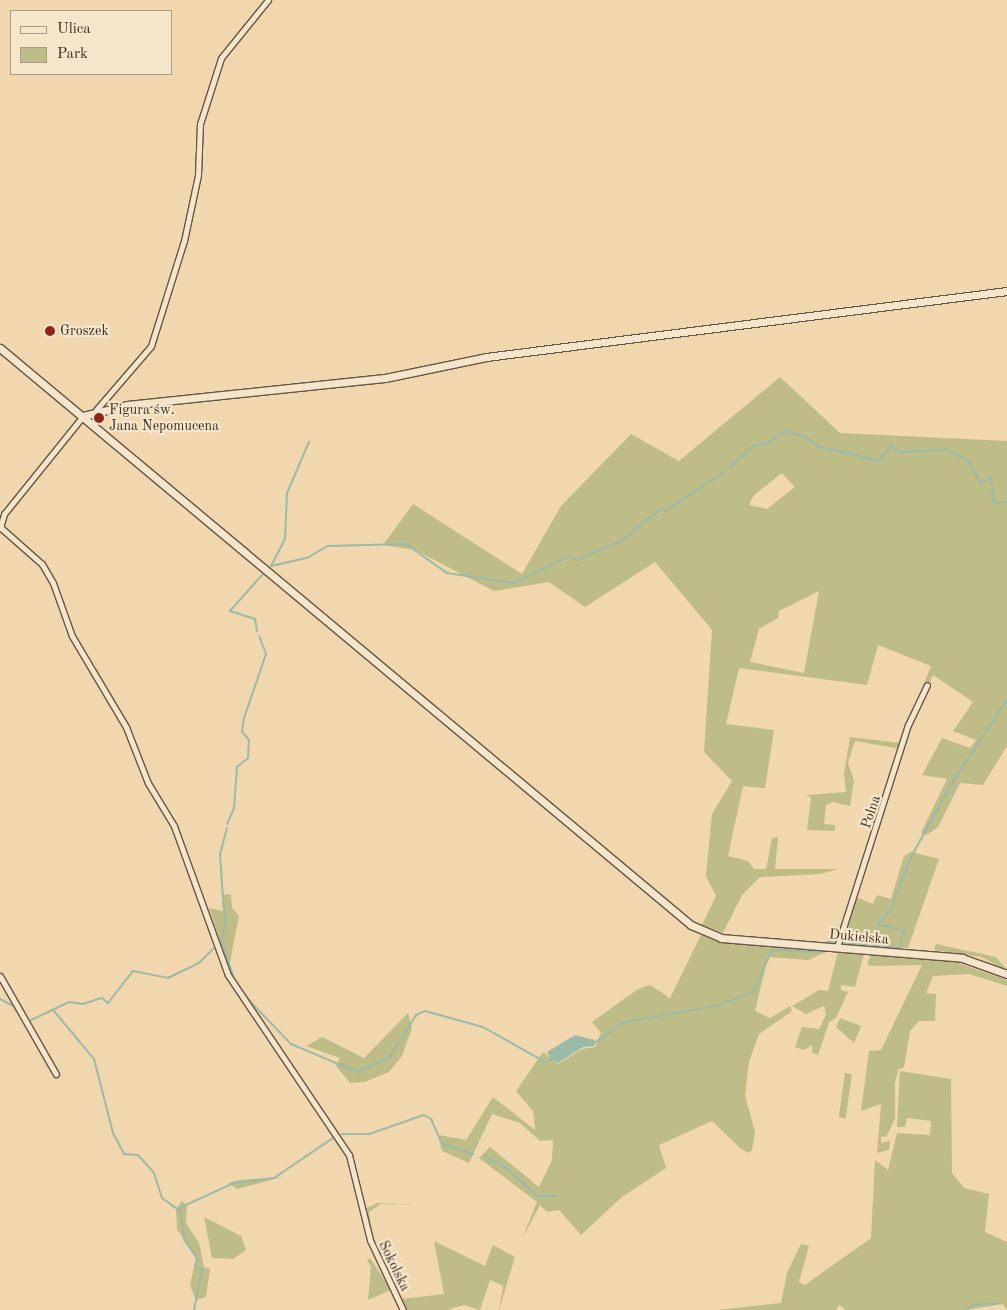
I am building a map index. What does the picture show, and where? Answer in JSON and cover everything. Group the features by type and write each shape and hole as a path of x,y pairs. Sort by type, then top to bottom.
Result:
{"main road":[{"path":"0,348 83,416 96,410 385,378 494,356 1007,290"},
{"name":"Dukielska","path":"83,416 706,934 962,958 1007,974"}],"street":[{"path":"96,410 150,346 184,241 198,175 200,124 219,64 268,0"},
{"path":"0,528 2,512 83,416"},
{"name":"Sokolska","path":"0,528 42,564 53,583 72,636 126,727 148,783 174,826 228,975 349,1155 362,1201 370,1240 403,1310"},
{"name":"Polna","path":"838,947 908,725 927,685"},
{"path":"0,976 56,1074"}],"green space":[{"path":"780,377 840,433 1007,441 1007,746 983,785 960,783 938,827 927,835 921,833 947,779 922,775 942,738 970,748 976,740 953,731 973,702 933,675 901,749 855,741 848,763 854,781 850,806 833,802 826,805 824,824 835,825 835,831 807,830 811,798 807,795 846,792 844,774 850,737 900,743 931,666 878,645 867,685 739,668 726,724 774,730 765,788 743,786 728,856 748,861 754,869 766,869 772,838 778,837 775,869 838,869 821,874 760,877 742,895 723,933 702,925 716,896 706,876 712,814 732,781 704,752 712,630 655,562 585,607 549,582 494,591 415,550 383,545 413,504 522,574 561,506 631,434 679,461","holes":["782,473 795,487 767,509 749,505 754,495","819,591 804,673 750,662 759,629 778,618 779,611"]},
{"path":"911,852 939,859 908,948 842,942 856,897 873,904 877,895 891,899 904,856"},
{"path":"231,894 232,908 239,916 229,967 209,908 223,911 222,895"},
{"path":"701,935 733,943 828,951 808,960 768,957 755,1011 770,1018 790,1006 792,1011 759,1034 749,1062 745,1095 755,1132 752,1150 749,1153 741,1149 712,1121 659,1145 666,1168 622,1197 581,1235 559,1210 547,1212 540,1205 522,1239 537,1202 479,1158 490,1147 539,1187 552,1160 553,1140 540,1141 520,1123 492,1114 469,1163 442,1151 438,1135 466,1140 493,1097 535,1130 533,1111 516,1091 543,1052 558,1064 582,1049 595,1047 601,1033 592,1022 638,989 650,985 670,998"},
{"path":"936,944 996,957 1007,970 981,957 934,950"},
{"path":"838,952 864,954 855,987 841,985 841,990 848,992 836,1018 829,1022 818,1055 812,1053 812,1045 804,1050 795,1047 802,1027 819,1029 826,1015 824,1006 806,1014 792,1006 819,990 828,991"},
{"path":"871,955 955,962 1007,980 1007,986 969,974 933,976 926,993 936,994 935,1021 919,1021 910,1031 904,1067 898,1070 895,1083 895,1119 886,1137 881,1136 881,1143 890,1141 889,1150 877,1153 881,1104 861,1111 869,1051 881,1050 922,965 871,966 867,964"},
{"path":"408,1013 412,1028 402,1056 389,1072 364,1082 350,1083 336,1066 340,1058 306,1046 322,1037 364,1058"},
{"path":"840,1018 861,1026 854,1043 836,1027"},
{"path":"900,1071 951,1079 952,1173 964,1188 989,1194 985,1232 1007,1242 1007,1310 1003,1304 966,1310 846,1310 839,1305 836,1310 717,1310 781,1303 787,1273 801,1244 809,1246 799,1282 805,1285 871,1238 875,1160 888,1170 897,1133 930,1135 931,1121 907,1118 905,1127 897,1127"},
{"path":"845,1073 852,1074 846,1119 839,1118"},
{"path":"282,1177 237,1189 228,1183 239,1180"},
{"path":"182,1201 187,1205 186,1223 199,1243 204,1267 210,1269 206,1297 196,1300 190,1285 196,1258 177,1229 176,1210"},
{"path":"378,1203 416,1205 381,1204 369,1212 374,1244 366,1208"},
{"path":"204,1217 241,1236 246,1250 233,1259 212,1258"},
{"path":"434,1241 485,1266 493,1245 515,1257 499,1310 503,1286 490,1280 480,1310 464,1305 447,1310 406,1310 402,1299 444,1294"},
{"path":"370,1258 391,1290 368,1300 371,1267 367,1260"}],"shaded area":[{"path":"575,1035 595,1040 594,1046 583,1047 558,1063 550,1058 547,1052"}],"waterway":[{"path":"730,467 753,446 767,443 787,431 806,437 817,446 879,461 891,445 899,452 947,450 969,461 980,483 991,478 994,503 1007,502"},
{"path":"309,442 287,493 285,539 271,566 307,558 328,546 406,544 447,573 514,583 570,556 577,560 623,540 660,510 667,510 723,473"},
{"path":"257,631 255,619 230,611 263,574"},
{"path":"227,824 234,808 237,767 248,758 249,740 242,732 244,718 266,654 259,636"},
{"path":"841,943 899,948 905,930 878,925 891,909 911,857 954,780 1007,700"},
{"path":"223,899 220,854 227,828"},
{"path":"223,902 226,922 221,940 235,981"},
{"path":"828,941 836,943"},
{"path":"31,1020 69,1002 83,1004 102,998 108,1003 133,971 168,978 199,963 215,947"},
{"path":"593,1044 625,1022 716,1006 753,992 772,950 824,952"},
{"path":"244,995 291,1044 357,1072 390,1057 416,1015 425,1011 483,1027 545,1062 555,1058"},
{"path":"0,999 17,1008"},
{"path":"54,1011 94,1059 113,1133 124,1154 138,1155 154,1173 162,1198 180,1211 185,1241 197,1258 195,1268 202,1269 194,1310"},
{"path":"342,1134 369,1134 424,1115 431,1119 442,1144 473,1154"},
{"path":"177,1209 234,1183 274,1178 333,1138"},
{"path":"484,1156 505,1167 537,1196 556,1196"},
{"path":"966,1310 973,1305 999,1303"}],"place":[{"name":"Groszek","path":"50,331"},
{"name":"Figura św. Jana Nepomucena","path":"99,418"}]}
